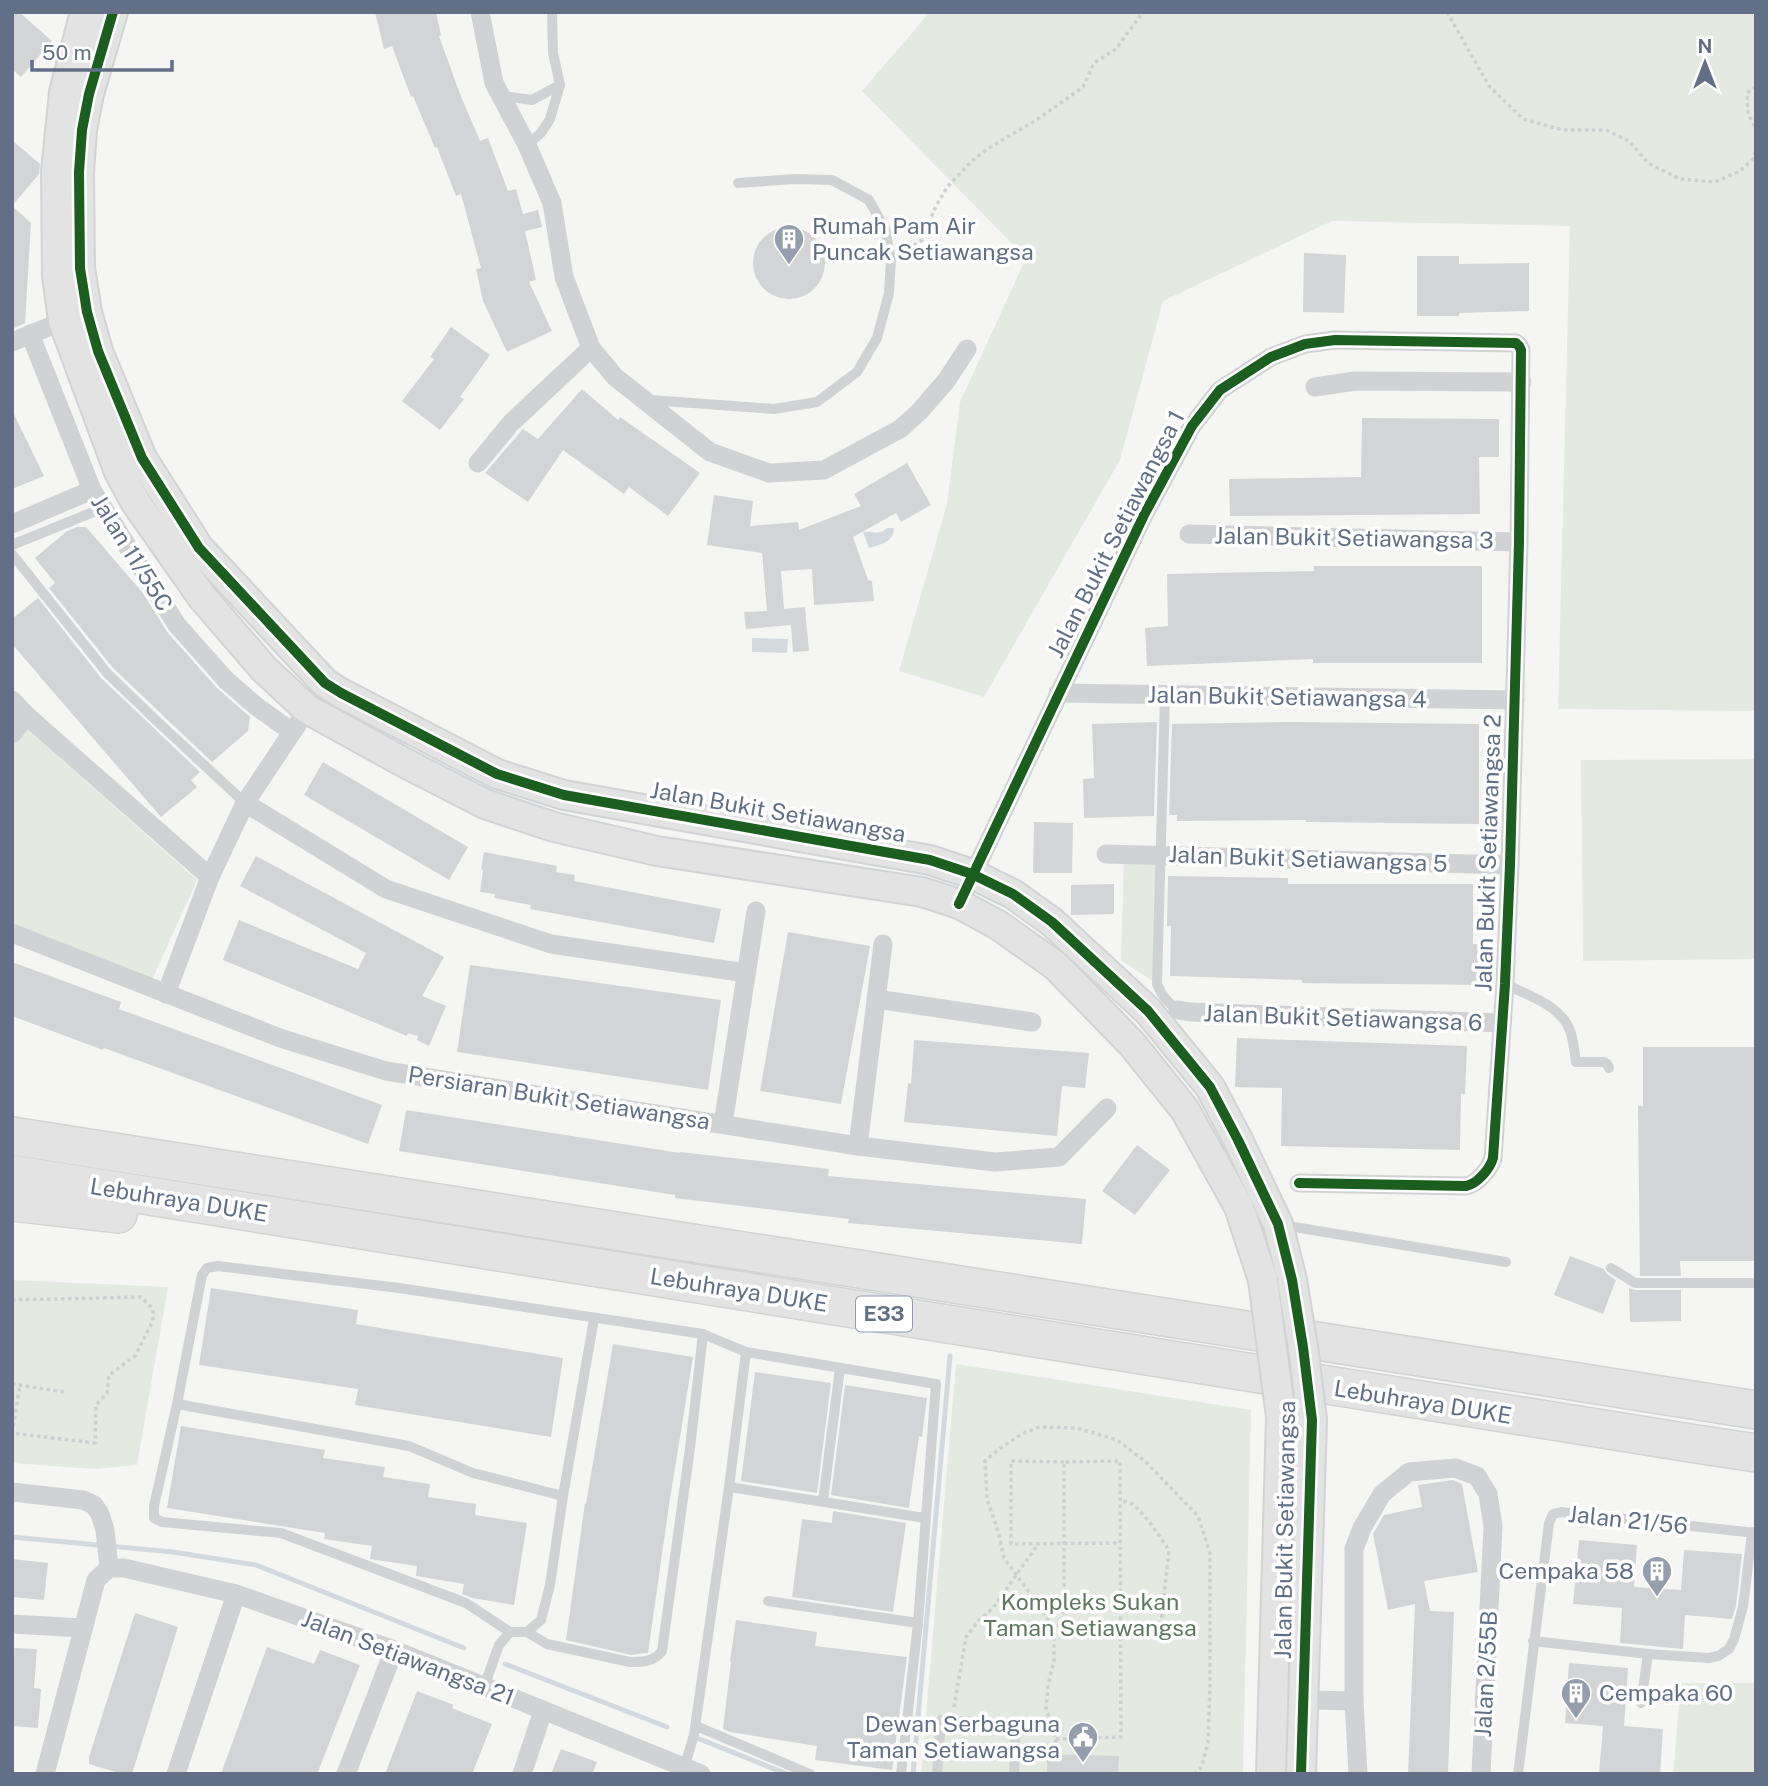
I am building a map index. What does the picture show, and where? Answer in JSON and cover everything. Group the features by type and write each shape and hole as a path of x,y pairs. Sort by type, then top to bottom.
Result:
{"highway":[{"path":"12,1114 329,1184"},
{"name":"Lebuhraya DUKE","path":"12,1136 1756,1410"},
{"name":"Lebuhraya DUKE","path":"12,1174 1492,1413 1756,1453"},
{"path":"12,1202 248,1229 328,1223"}],"street":[{"name":"Jalan Bukit Setiawangsa","path":"85,12 64,92 55,172 57,275 75,316 118,472 136,503 202,597 264,669 300,721 405,763 485,804 554,827 657,851 922,892 959,904 998,925 1056,966 1132,1044 1185,1110 1239,1208 1263,1280 1281,1418 1271,1774"},
{"name":"Jalan Bukit Setiawangsa","path":"113,12 89,94 81,144 80,268 75,316 98,351 142,458 191,537 325,682 341,693 497,774 564,795 930,860 972,874 1013,894 1052,922 1147,1011 1210,1087 1278,1224 1292,1280 1303,1347 1312,1420 1301,1774"},
{"path":"480,12 494,83 527,145 552,203 564,277 591,348 615,377 710,452 769,472 824,470 900,429 919,412 946,380 967,349"},
{"path":"21,338 75,316"},
{"name":"Jalan 11/55C","path":"21,338 92,490 177,625 226,680 256,706 300,721"},
{"name":"Jalan Bukit Setiawangsa 1","path":"959,904 1144,515 1192,426 1220,390 1271,357 1305,344 1335,340 1516,343"},
{"name":"Jalan Bukit Setiawangsa 2","path":"1299,1183 1471,1185 1491,1166 1505,984 1510,865 1522,382 1521,350 1516,343"},
{"path":"478,463 512,424 591,348"},
{"path":"1315,387 1354,381 1522,382"},
{"path":"12,524 92,490"},
{"name":"Jalan Bukit Setiawangsa 3","path":"1189,534 1519,542"},
{"path":"166,994 210,877 246,803 325,682"},
{"name":"Jalan Bukit Setiawangsa 4","path":"1058,693 1515,700"},
{"path":"12,700 210,877"},
{"path":"12,734 27,716"},
{"path":"246,803 386,889 551,944 747,973"},
{"name":"Jalan Bukit Setiawangsa 5","path":"1106,854 1510,865"},
{"path":"723,1124 756,911"},
{"name":"Persiaran Bukit Setiawangsa","path":"12,933 280,1038 386,1071 858,1146 995,1162 1059,1157 1107,1108"},
{"path":"858,1146 883,944"},
{"path":"876,999 1032,1022"},
{"name":"Jalan Bukit Setiawangsa 6","path":"1178,1010 1502,1023"},
{"name":"Jalan 2/55B","path":"1358,1774 1354,1701 1354,1549 1362,1528 1382,1494 1409,1472 1454,1468 1477,1476 1488,1494 1493,1526 1481,1774"},
{"path":"12,1492 83,1500 94,1505 105,1530 108,1561 96,1580 45,1774"},
{"name":"Jalan Setiawangsa 21","path":"108,1561 124,1568 236,1594 487,1680 542,1711 689,1767"},
{"path":"176,1774 236,1594"},
{"path":"12,1624 82,1628"},
{"path":"345,1774 394,1650"},
{"path":"1274,1699 1354,1701"},
{"path":"522,1774 542,1711"}],"lane":[{"path":"527,145 541,133 550,119 560,85 553,53 552,12"},
{"path":"502,96 532,100 560,85"},
{"path":"644,400 774,409 817,402 857,372 877,338 889,293 891,260 885,229 869,200 832,180 796,178 738,183"},
{"path":"12,545 103,508"},
{"path":"12,554 107,673 246,803"},
{"name":"Jalan Bukit Setiawangsa 6","path":"1165,695 1157,984 1168,1003 1178,1010"},
{"path":"1505,984 1550,1007 1561,1016 1569,1027 1576,1062 1604,1062 1609,1068"},
{"path":"1278,1224 1506,1262"},
{"path":"703,1334 662,1651 658,1657 642,1662 630,1662 547,1644 527,1632 510,1632 466,1603 281,1533 162,1522 154,1518 154,1506 202,1275 207,1268 218,1266 399,1288 703,1334 746,1352 936,1384 918,1623 901,1774"},
{"path":"1611,1268 1634,1283 1756,1283"},
{"path":"527,1632 541,1620 547,1597 594,1319"},
{"path":"689,1767 746,1352"},
{"path":"823,1501 840,1368"},
{"path":"177,1404 409,1446 473,1473 563,1496"},
{"path":"729,1487 925,1518"},
{"name":"Jalan 21/56","path":"1518,1774 1533,1641 1549,1523 1553,1514 1561,1512 1754,1532"},
{"path":"1533,1641 1648,1654 1709,1658 1718,1656 1729,1649 1743,1607 1754,1532"},
{"path":"768,1601 918,1623"},
{"path":"487,1680 499,1645 510,1632"},
{"path":"1641,1703 1648,1654"},
{"path":"937,1774 941,1720 1016,1724 1014,1774"},
{"path":"695,1731 810,1774"}],"path":[{"path":"891,260 922,240 947,187 971,162 1083,86 1094,63 1116,48 1143,12"},
{"path":"1447,12 1489,86 1523,119 1563,130 1606,130 1629,141 1648,163 1680,178 1715,182 1740,171 1754,158 1756,144"},
{"path":"1756,87 1747,93 1748,114 1756,128"},
{"path":"12,1300 141,1297 153,1309 153,1321 135,1356 108,1376 107,1393 96,1405 95,1443 12,1433 19,1385"},
{"path":"12,1384 65,1392"},
{"path":"1054,1750 1056,1739 1046,1709 1054,1661 1054,1632 1043,1611 1004,1558 987,1499 985,1461 1022,1434 1040,1427 1077,1428 1117,1440 1146,1462 1198,1516 1210,1553 1210,1686 1208,1743 1201,1768 1194,1774"},
{"path":"1056,1739 1121,1737 1121,1543 1120,1461 1011,1461 1011,1544 1121,1543"},
{"path":"1064,1462 1064,1625"},
{"path":"1050,1625 1157,1628 1161,1623 1169,1550 1133,1504 1120,1500"},
{"path":"952,1720 966,1637 993,1608 1040,1544"}],"green space":[{"path":"930,12 1756,12 1756,711 1558,709 1570,226 1332,221 1163,301 1120,460 984,697 899,671 947,504 960,402 1026,258 862,91"},
{"path":"26,728 197,880 152,980 12,924 12,746"},
{"path":"1756,759 1756,959 1583,961 1581,760"},
{"path":"1124,854 1161,855 1157,984 1121,960"},
{"path":"12,1280 168,1287 137,1465 94,1469 12,1463"},
{"name":"Kompleks Sukan Taman Setiawangsa","path":"956,1364 1251,1410 1243,1774 921,1774"},
{"path":"1681,1683 1756,1683 1756,1774 1673,1774"}],"shaded area":[{"path":"887,528 894,528 892,537 869,548 863,532 879,533"},
{"path":"752,638 788,639 787,653 752,652"}],"building":[{"path":"12,12 19,12 52,41 21,77 12,69"},
{"path":"375,12 436,12 441,35 439,36 480,141 488,138 508,191 516,189 523,214 538,210 542,227 525,231 536,280 529,282 552,331 507,352 483,301 476,269 481,268 461,194 456,196 437,147 435,148 413,96 411,97 392,46 384,49"},
{"path":"12,140 40,164 39,174 12,206"},
{"path":"12,206 31,223 25,323 12,329"},
{"name":"Rumah Pam Air Puncak Setiawangsa","path":"789,227 803,230 815,237 822,249 825,263 822,277 815,289 803,296 789,299 775,296 763,289 756,277 753,263 756,249 763,237 775,230"},
{"path":"1304,253 1346,255 1344,313 1303,312"},
{"path":"1417,256 1459,256 1459,264 1529,263 1529,311 1417,316"},
{"path":"451,327 490,355 460,397 464,399 440,430 402,401 434,359 430,357"},
{"path":"582,389 618,420 620,417 700,473 668,516 629,487 624,494 563,450 528,502 485,473 523,429 538,439"},
{"path":"12,410 44,476 12,489"},
{"path":"1362,418 1499,419 1499,457 1479,457 1480,514 1230,516 1229,479 1361,477"},
{"path":"907,463 931,505 901,522 896,513 853,537 868,580 872,581 874,601 814,605 812,569 781,571 784,609 805,607 809,651 793,652 791,625 746,629 744,612 767,611 762,553 707,545 714,495 753,501 750,526 798,522 799,530 861,506 854,494"},
{"path":"86,527 142,592 168,633 217,688 250,717 248,731 212,762 113,668 49,588 55,583 35,558 67,531"},
{"path":"1314,566 1482,566 1482,663 1313,663 1313,659 1147,666 1145,628 1168,626 1167,574 1314,571"},
{"path":"38,598 101,678 200,772 191,780 197,787 161,817 12,644 12,619"},
{"path":"1157,722 1154,816 1084,818 1083,779 1094,778 1092,724"},
{"path":"1172,724 1479,724 1479,824 1306,820 1177,821 1177,815 1169,815"},
{"path":"323,762 468,847 449,880 304,795"},
{"path":"1034,822 1073,823 1072,873 1033,873"},
{"path":"484,852 557,866 556,872 575,875 574,881 721,909 714,943 530,909 531,905 494,898 495,894 480,892"},
{"path":"256,856 444,957 422,996 446,1006 429,1046 417,1040 418,1036 408,1033 407,1036 223,960 239,920 358,969 366,953 240,886"},
{"path":"1168,876 1288,878 1288,884 1473,884 1473,944 1483,944 1483,985 1302,983 1302,980 1170,976"},
{"path":"1114,884 1114,914 1071,915 1071,885"},
{"path":"788,932 870,946 841,1104 760,1091"},
{"path":"12,962 121,1002 119,1009 382,1105 368,1144 12,1016"},
{"path":"470,965 721,1000 708,1090 457,1052"},
{"path":"1237,1038 1467,1046 1465,1094 1461,1094 1460,1150 1281,1146 1282,1088 1235,1087"},
{"path":"914,1040 1089,1053 1085,1088 1062,1086 1057,1136 904,1122 908,1083 911,1084"},
{"path":"1643,1047 1756,1047 1756,1261 1680,1261 1681,1276 1640,1276 1638,1106 1643,1106"},
{"path":"406,1110 680,1153 829,1169 828,1176 1086,1199 1082,1244 848,1223 849,1219 675,1198 675,1195 399,1151"},
{"path":"1137,1145 1170,1170 1135,1215 1102,1191"},
{"path":"1570,1256 1604,1269 1616,1280 1603,1314 1554,1295"},
{"path":"211,1288 358,1310 356,1324 563,1358 551,1437 355,1405 358,1389 199,1365"},
{"path":"1629,1288 1681,1290 1681,1321 1630,1322"},
{"path":"613,1344 693,1357 648,1653 631,1655 566,1640 585,1503"},
{"path":"755,1372 831,1383 817,1493 741,1481"},
{"path":"845,1385 927,1398 909,1508 831,1495"},
{"path":"181,1426 325,1450 323,1458 385,1467 383,1477 430,1484 428,1497 476,1504 475,1515 527,1523 514,1605 462,1594 464,1584 416,1576 417,1566 370,1559 372,1546 324,1539 325,1533 167,1508"},
{"path":"1453,1480 1462,1484 1478,1572 1424,1581 1430,1611 1454,1612 1448,1774 1408,1774 1415,1604 1388,1610 1373,1534 1384,1515 1422,1507 1418,1485"},
{"path":"833,1511 906,1523 893,1612 792,1597 802,1519 832,1523"},
{"name":"Cempaka 58","path":"1579,1540 1637,1545 1634,1587 1681,1590 1684,1550 1742,1554 1732,1619 1685,1615 1683,1649 1620,1643 1622,1608 1573,1604"},
{"path":"12,1559 48,1563 44,1600 12,1597"},
{"path":"135,1613 178,1627 132,1774 122,1774 89,1764 89,1757"},
{"path":"736,1620 817,1632 815,1646 907,1657 892,1770 815,1760 817,1746 723,1729"},
{"path":"267,1647 314,1664 320,1650 360,1665 317,1774 221,1774"},
{"path":"12,1648 37,1649 34,1688 41,1689 38,1728 12,1726"},
{"name":"Cempaka 60","path":"1569,1663 1628,1668 1624,1726 1663,1729 1660,1774 1599,1774 1603,1726 1565,1723"},
{"path":"417,1691 492,1724 472,1774 385,1774"},
{"path":"561,1749 597,1762 592,1774 551,1774"},
{"name":"Dewan Serbaguna Taman Setiawangsa","path":"1047,1754 1119,1756 1118,1774 1047,1774"}],"waterway":[{"path":"913,1774 950,1356"},
{"path":"12,1537 173,1552 256,1565 464,1648"},
{"path":"505,1664 667,1727"},
{"path":"692,1736 787,1774"}],"cycle path":[{"path":"113,12 89,94 82,130 79,172 80,268 87,312 98,351 142,458 199,548 325,683 497,774 564,795 930,860 972,874 1013,894 1052,922 1148,1011 1210,1087 1278,1224 1292,1280 1303,1347 1312,1420 1301,1774"},
{"path":"959,904 1144,515 1192,426 1220,390 1271,357 1305,344 1335,340 1516,343 1521,350 1519,542 1510,865 1493,1158 1482,1175 1466,1186 1299,1183"}],"place":[{"name":"Rumah Pam Air Puncak Setiawangsa","path":"789,266"},
{"name":"Cempaka 58","path":"1657,1598"},
{"name":"Cempaka 60","path":"1576,1720"},
{"name":"Dewan Serbaguna Taman Setiawangsa","path":"1083,1764"}]}
